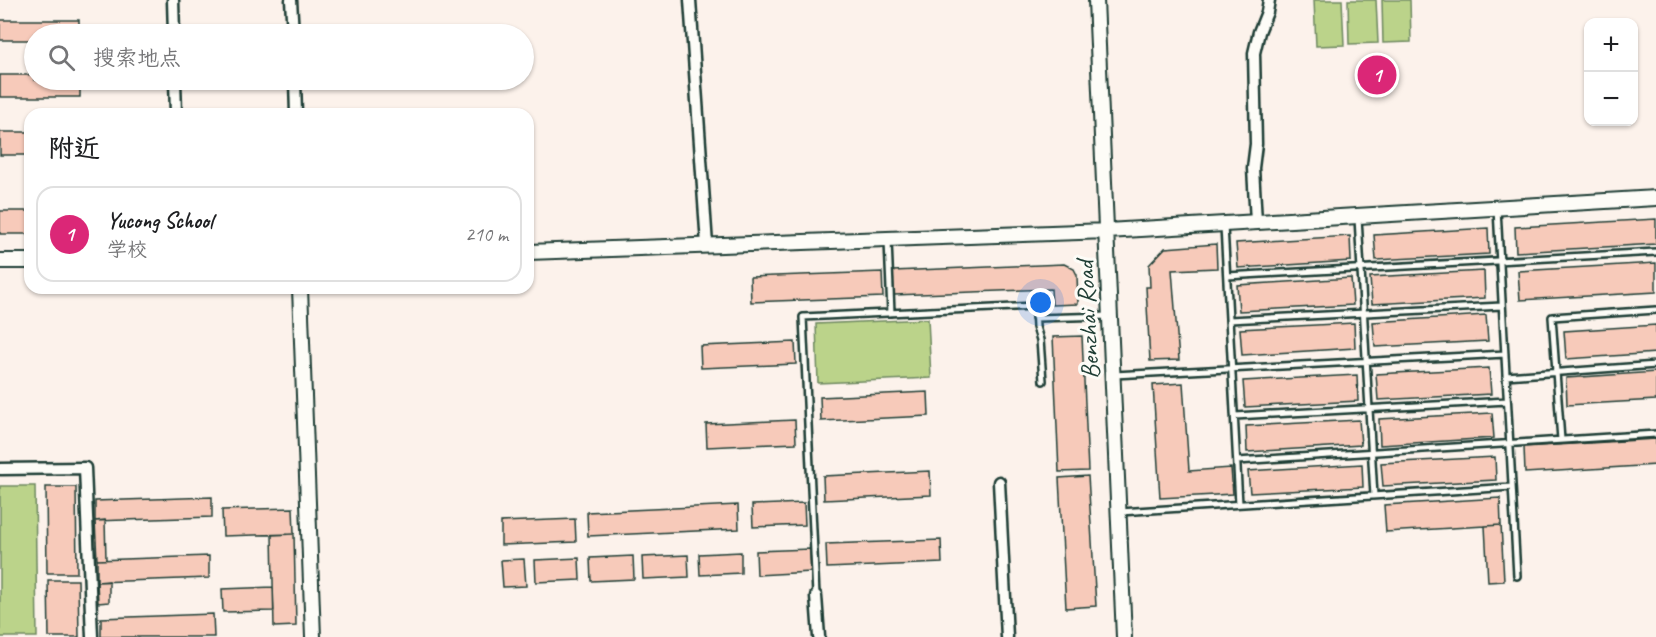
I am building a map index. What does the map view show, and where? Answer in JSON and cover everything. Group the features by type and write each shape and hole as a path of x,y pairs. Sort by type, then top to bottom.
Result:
{"street":[{"path":"173,0 174,24"},
{"path":"291,0 292,24"},
{"path":"690,0 707,245"},
{"name":"Benzhai Road","path":"1096,0 1124,637"},
{"path":"1256,222 1253,168 1256,144 1254,53 1269,0"},
{"path":"175,90 176,108"},
{"path":"295,90 296,108"},
{"path":"534,252 1107,231 1656,198"},
{"path":"0,261 24,261"},
{"path":"300,294 313,637"},
{"path":"0,469 85,468 92,637"},
{"path":"999,482 1007,637"},
{"path":"816,596 819,637"}],"lane":[{"path":"1497,208 1516,576"},
{"path":"1358,216 1374,496"},
{"path":"1224,224 1239,504"},
{"path":"888,239 891,313"},
{"path":"1227,276 1656,252"},
{"path":"816,596 803,317 1035,306 1043,381"},
{"path":"1229,320 1502,306"},
{"path":"1561,440 1552,317 1656,310"},
{"path":"1035,318 1111,316"},
{"path":"1114,375 1505,354"},
{"path":"1506,376 1656,365"},
{"path":"1235,416 1507,401"},
{"path":"1237,461 1656,435"},
{"path":"1120,512 1512,488"}],"green space":[{"path":"1314,0 1342,0 1344,45 1316,46"},
{"path":"1348,0 1376,0 1378,43 1349,44"},
{"path":"1382,0 1410,0 1411,42 1383,43"},
{"path":"928,319 931,378 818,383 816,324"},
{"path":"0,486 35,486 37,637 0,637"}],"building":[{"path":"0,20 79,20 79,24 24,24 24,40 0,40"},
{"path":"0,75 24,75 24,90 80,90 80,97 0,97"},
{"path":"0,132 24,132 24,155 0,155"},
{"path":"0,211 24,211 24,234 0,234"},
{"path":"1656,219 1656,244 1516,252 1515,227"},
{"path":"1488,228 1489,254 1376,260 1374,235"},
{"path":"1350,236 1351,261 1238,268 1236,243"},
{"path":"1216,244 1217,268 1172,270 1179,360 1150,361 1146,287 1150,287 1149,265 1165,248"},
{"path":"1656,263 1656,292 1520,300 1518,271"},
{"path":"1064,264 1074,269 1077,275 1078,304 1052,305 1051,289 894,295 893,271"},
{"path":"1484,271 1485,298 1372,304 1370,277"},
{"path":"882,272 883,297 751,302 750,277"},
{"path":"1351,278 1353,305 1239,311 1237,285"},
{"path":"1486,315 1488,341 1375,347 1373,322"},
{"path":"1354,323 1355,348 1242,355 1240,329"},
{"path":"1656,325 1656,353 1566,359 1564,331"},
{"path":"1082,336 1088,471 1059,472 1053,337"},
{"path":"795,342 796,364 701,368 700,346"},
{"path":"1489,368 1491,394 1378,400 1376,374"},
{"path":"1656,372 1656,400 1567,405 1566,378"},
{"path":"1357,375 1358,401 1245,407 1243,381"},
{"path":"1183,383 1189,471 1231,468 1233,494 1160,498 1153,385"},
{"path":"928,392 929,416 821,421 820,397"},
{"path":"1492,413 1494,438 1380,445 1379,419"},
{"path":"795,420 796,443 707,447 706,424"},
{"path":"1359,420 1361,445 1247,452 1246,426"},
{"path":"1656,439 1656,465 1525,473 1524,447"},
{"path":"1495,457 1496,480 1383,486 1381,463"},
{"path":"1362,464 1363,487 1250,493 1248,471"},
{"path":"930,471 931,495 824,500 823,476"},
{"path":"1088,476 1096,606 1066,608 1059,478"},
{"path":"46,487 76,487 77,573 47,573"},
{"path":"212,497 212,517 95,521 95,501"},
{"path":"1500,498 1501,525 1386,532 1384,505"},
{"path":"804,503 805,525 753,527 752,505"},
{"path":"738,505 739,529 588,536 587,512"},
{"path":"293,508 294,534 223,536 222,510"},
{"path":"575,519 576,542 501,545 501,522"},
{"path":"105,520 106,560 97,560 95,521"},
{"path":"1501,525 1504,581 1488,582 1485,526"},
{"path":"294,534 296,626 274,627 272,535"},
{"path":"941,540 942,563 827,568 826,544"},
{"path":"810,549 811,572 757,575 756,551"},
{"path":"741,552 741,573 700,575 699,554"},
{"path":"688,555 689,577 643,579 642,557"},
{"path":"209,556 209,578 97,582 97,560"},
{"path":"633,556 634,579 591,581 590,558"},
{"path":"579,558 580,580 536,582 535,560"},
{"path":"524,559 526,586 503,587 501,560"},
{"path":"48,580 78,580 79,637 49,637"},
{"path":"109,581 109,602 98,603 97,582"},
{"path":"273,587 274,611 223,612 222,589"},
{"path":"213,614 214,637 101,637 101,618"}],"place":[{"name":"Yucong School","path":"1377,75"}]}
